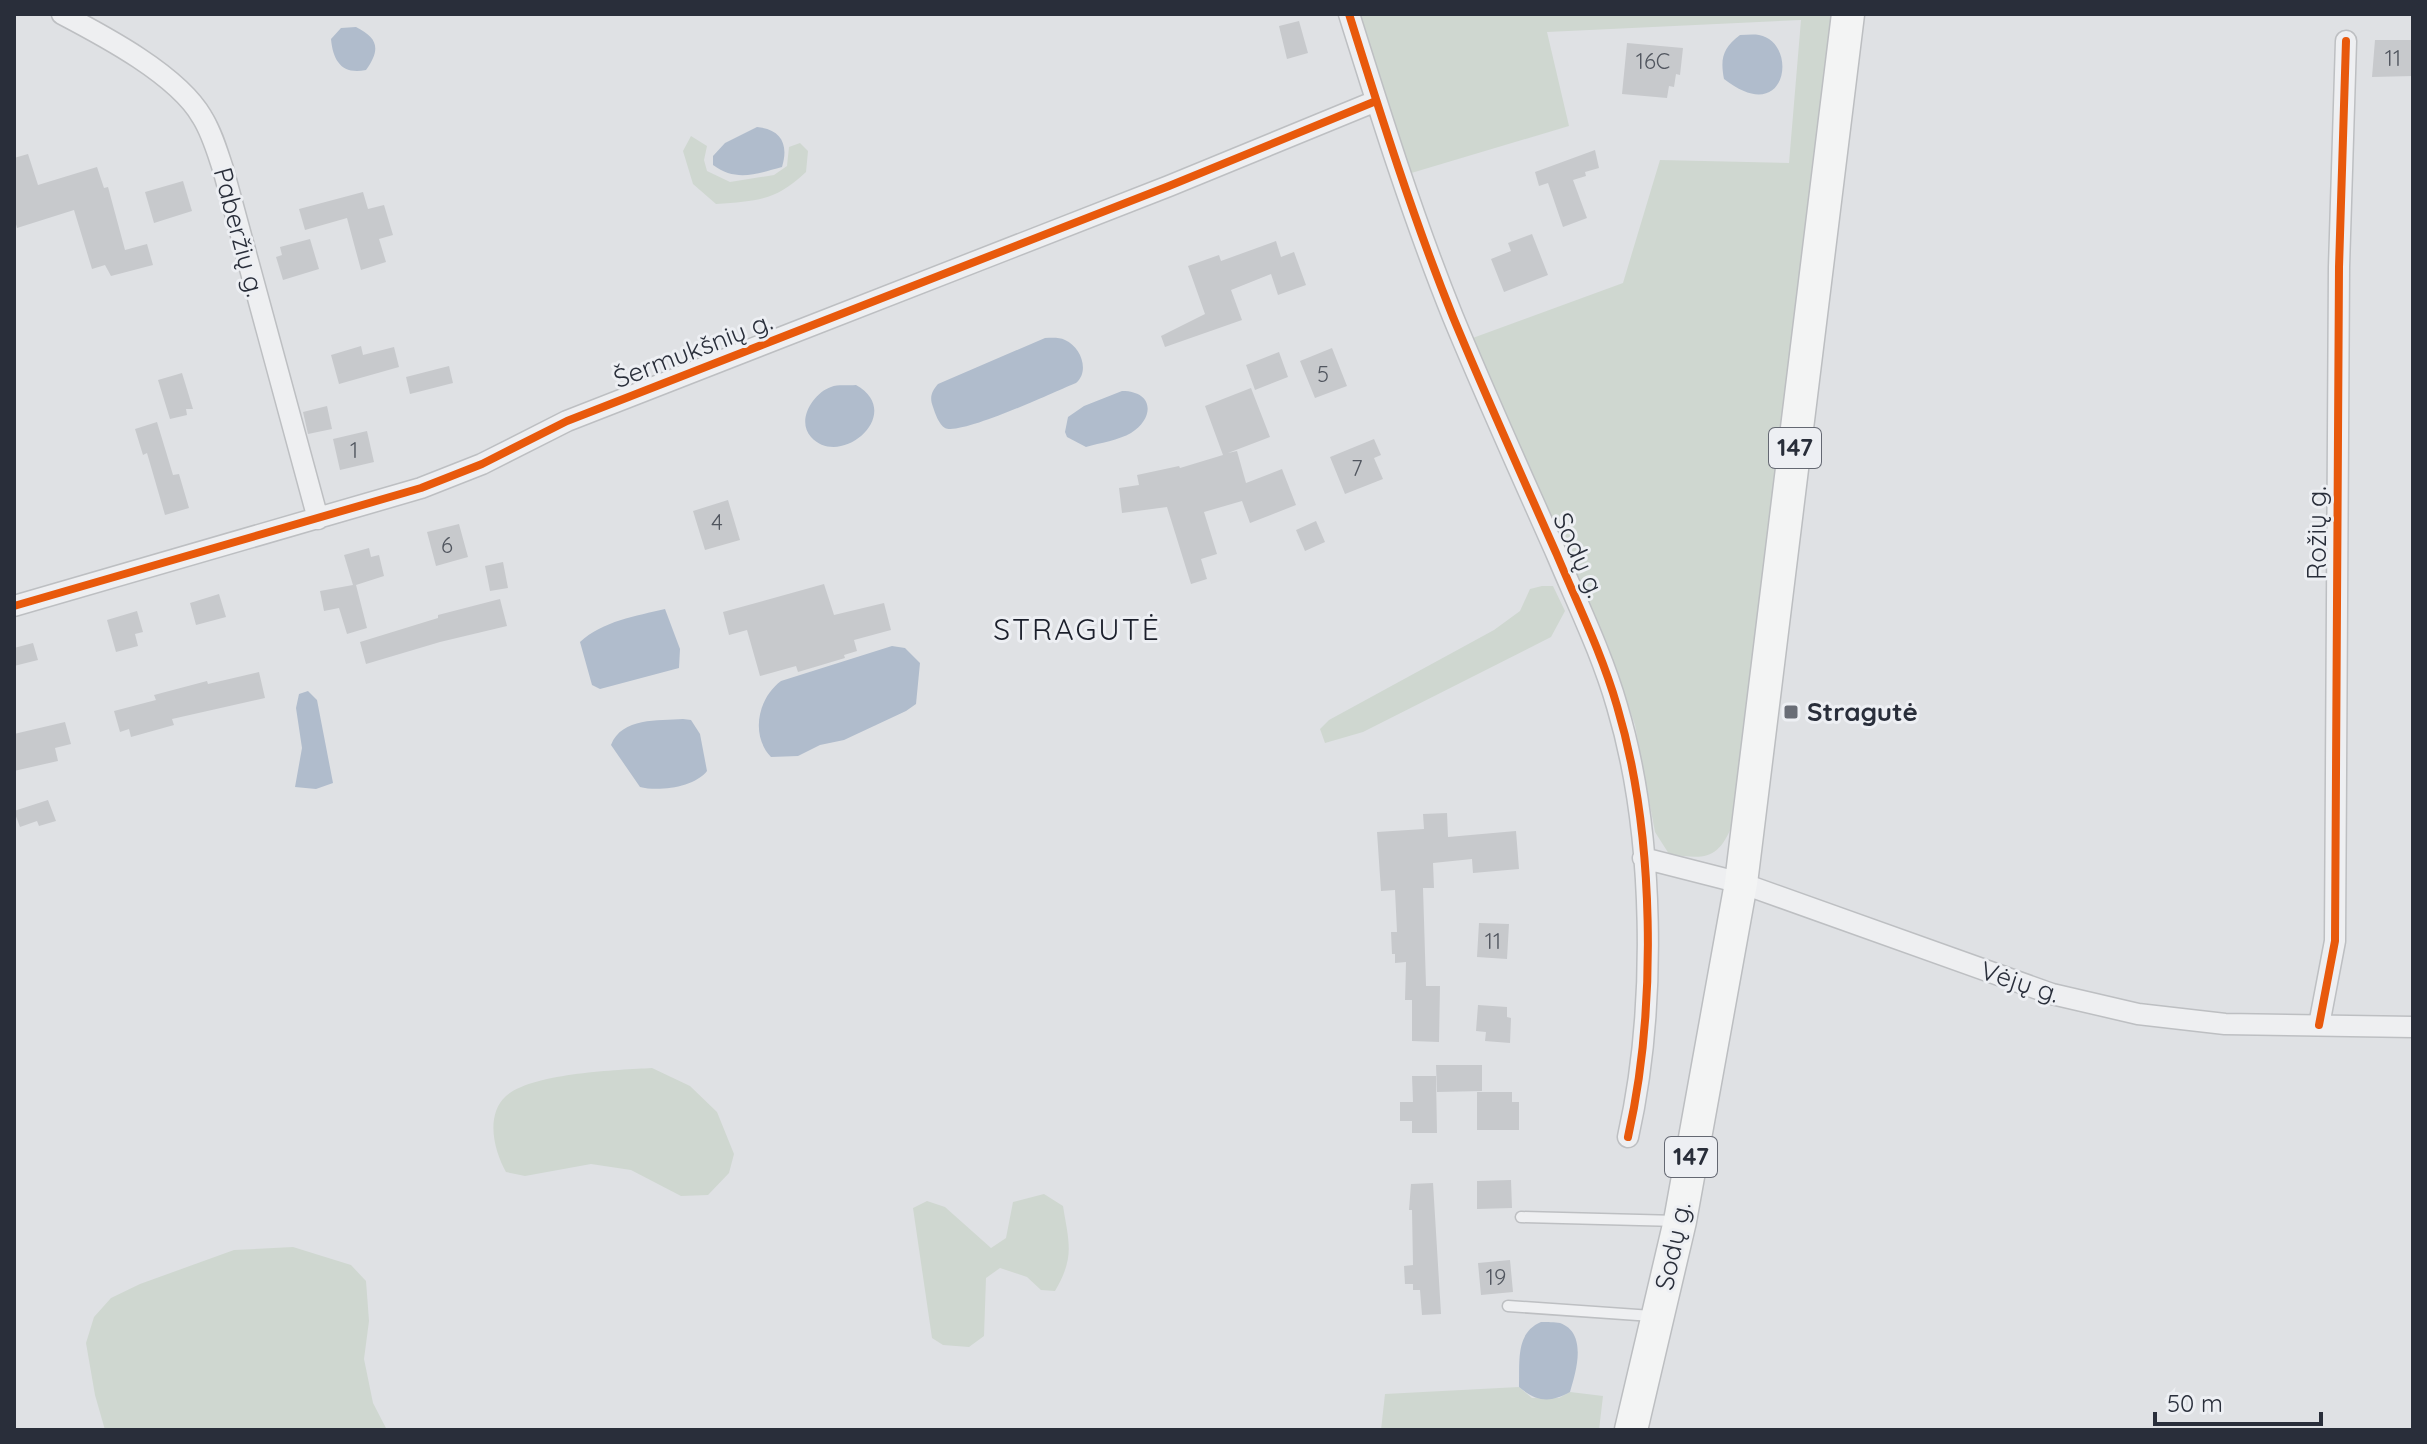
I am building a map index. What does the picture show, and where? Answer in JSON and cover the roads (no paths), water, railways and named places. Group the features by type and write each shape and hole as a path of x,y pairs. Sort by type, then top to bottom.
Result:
{"main road":[{"name":"Sodų g.","path":"1631,1430 1680,1221 1741,883 1848,14"}],"street":[{"name":"Paberžių g.","path":"62,14 144,62 181,91 201,114 223,169 318,519"},
{"name":"Sodų g.","path":"1349,14 1398,169 1453,317 1605,667 1618,707 1638,798 1646,901 1647,1003 1628,1137"},
{"name":"Rožių g.","path":"2319,1025 2335,941 2339,267 2346,41"},
{"name":"Šermukšnių g.","path":"14,606 421,488 482,464 595,410 1169,186 1376,101"},
{"name":"Vėjų g.","path":"1643,858 1741,883 2052,994 2138,1014 2211,1023 2413,1027"}],"lane":[{"path":"1521,1217 1680,1221"},
{"path":"1508,1306 1658,1316"}],"water":[{"path":"356,27 369,35 375,45 374,56 366,70 351,70 340,65 332,47 331,39 341,28"},
{"path":"1740,35 1759,35 1772,41 1779,52 1782,65 1774,89 1762,94 1746,92 1724,79 1724,54"},
{"path":"757,127 772,131 781,139 784,151 782,167 738,175 713,165 713,156 725,143"},
{"path":"1045,338 1063,339 1075,348 1083,366 1076,383 1009,412 969,425 954,429 941,424 931,400 938,384"},
{"path":"856,385 870,397 874,410 872,422 864,434 838,447 824,445 811,437 805,423 806,416 818,395 831,387"},
{"path":"1122,391 1140,395 1148,406 1139,427 1121,438 1086,447 1067,437 1068,417 1084,406"},
{"path":"665,609 680,649 679,668 600,689 592,685 580,642 609,624"},
{"path":"892,646 905,648 920,663 916,704 844,740 820,745 798,756 771,757 764,748 759,728 762,707 773,688 781,681"},
{"path":"308,691 317,700 333,783 316,789 295,787 302,748 296,708 299,694"},
{"path":"691,720 700,734 707,771 694,781 676,787 640,787 611,745 616,736 623,729 642,722"},
{"path":"1541,1322 1560,1323 1569,1328 1577,1344 1577,1364 1570,1392 1550,1399 1532,1396 1519,1387 1523,1341 1527,1333"}],"place":[{"name":"Stragutė","path":"1791,712"}],"district":[{"name":"STRAGUTĖ","path":"1077,630"}]}
